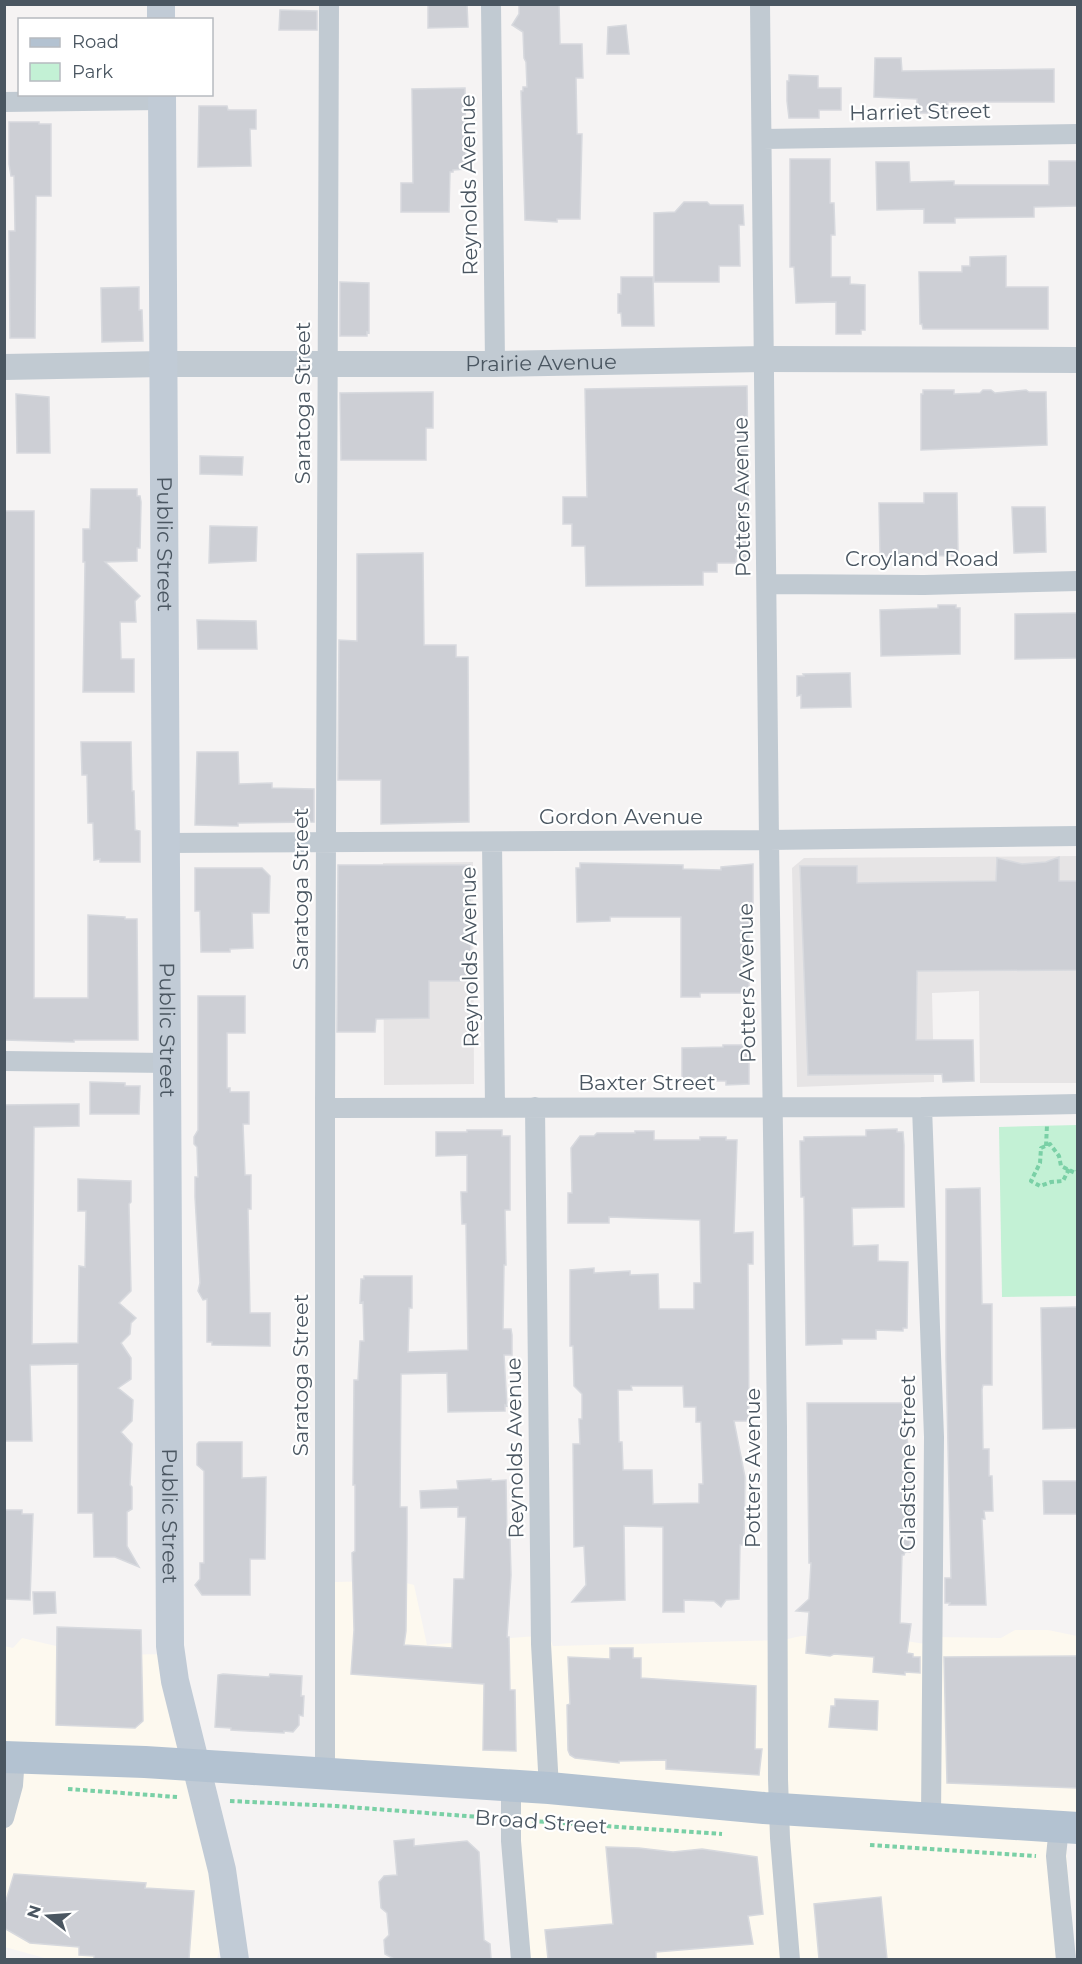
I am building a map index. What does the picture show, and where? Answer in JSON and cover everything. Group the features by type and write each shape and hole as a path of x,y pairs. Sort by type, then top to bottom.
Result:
{"main road":[{"name":"Public Street","path":"162,97 170,1646 174,1675 222,1870 231,1956"},
{"name":"Broad Street","path":"10,1757 196,1765 549,1788 931,1819 1064,1837"}],"street":[{"name":"Saratoga Street","path":"325,1774 329,4"},
{"name":"Reynolds Avenue","path":"491,4 495,364"},
{"name":"Potters Avenue","path":"760,4 777,1426 778,1779 781,1808 780,1838 790,1959"},
{"path":"4,102 162,97"},
{"name":"Harriet Street","path":"763,139 1077,134"},
{"name":"Prairie Avenue","path":"4,368 163,364 495,364 764,359 1077,360"},
{"name":"Croyland Road","path":"767,584 924,585 1077,582"},
{"name":"Gordon Avenue","path":"165,843 1077,836"},
{"name":"Reynolds Avenue","path":"492,842 495,1107"},
{"path":"4,1061 166,1064"},
{"name":"Baxter Street","path":"325,1108 922,1107 1077,1104"},
{"name":"Reynolds Avenue","path":"536,1107 541,1644 549,1788"},
{"name":"Gladstone Street","path":"922,1107 934,1437 931,1819"},
{"path":"4,1818 13,1785 10,1757"},
{"path":"511,1786 510,1820 520,1959"},
{"path":"1064,1837 1066,1959"}],"path":[{"path":"1046,1146 1047,1122"},
{"path":"1069,1169 1063,1181 1040,1186 1031,1181 1040,1163 1041,1148 1050,1144 1059,1156 1061,1166 1069,1169 1076,1173 1077,1171"},
{"name":"Broad Street","path":"58,1788 726,1834"},
{"path":"863,1844 1002,1854 1064,1837"}],"shaded area":[{"path":"1077,856 1077,1083 980,1083 979,991 932,993 934,1082 797,1087 792,868 804,858"},
{"path":"473,862 474,1084 384,1085 383,863"},
{"path":"387,1578 414,1585 427,1645 549,1635 553,1646 783,1640 801,1636 869,1635 925,1644 934,1637 1001,1638 1015,1630 1048,1630 1077,1636 1077,1838 1066,1843 1074,1959 522,1959 507,1802 501,1797 332,1775 331,1585 335,1582 380,1581"},
{"path":"22,1638 94,1655 178,1654 226,1926 217,1959 48,1959 5,1947 4,1646 13,1648"}],"green space":[{"path":"1077,1125 1077,1296 1002,1297 999,1127"}],"building":[{"path":"428,4 467,4 468,27 428,28"},
{"path":"519,4 559,4 560,44 582,44 583,78 576,78 577,134 582,134 580,219 557,219 557,222 525,220 521,91 523,87 527,87 526,62 523,32 512,25 519,14"},
{"path":"280,10 317,11 317,30 279,30"},
{"path":"626,25 629,54 607,54 608,27"},
{"path":"875,58 901,58 902,71 1054,69 1054,102 948,102 948,113 917,113 917,99 874,97"},
{"path":"789,75 818,76 818,88 841,88 841,110 819,110 819,118 789,118 787,81 789,81"},
{"path":"465,88 466,169 450,172 449,212 401,212 401,183 413,183 412,89"},
{"path":"199,106 227,106 228,110 256,110 256,129 250,129 251,166 198,167"},
{"path":"9,122 51,124 51,196 36,196 35,338 10,338 9,231 15,231 14,176 11,176 9,164"},
{"path":"790,159 830,159 830,203 834,203 835,235 831,235 831,277 850,277 850,284 865,285 865,330 861,330 861,334 836,334 836,302 796,303 794,267 790,267"},
{"path":"1049,161 1077,161 1077,206 1034,207 1034,217 955,218 955,223 924,223 924,209 877,210 876,162 909,162 910,182 954,181 954,185 1049,185"},
{"path":"684,202 743,205 744,225 739,225 740,266 719,266 719,282 654,282 654,213 675,212"},
{"path":"1006,256 1006,287 1048,287 1048,329 923,329 920,324 919,272 962,272 962,266 970,266 970,257"},
{"path":"621,277 653,277 654,326 622,326 621,313 618,313"},
{"path":"340,282 369,283 369,333 367,332 367,336 340,336"},
{"path":"139,287 143,341 102,342 101,288"},
{"path":"747,386 749,558 736,558 736,563 717,563 717,572 703,572 703,585 586,586 585,546 572,546 572,524 563,524 563,497 587,497 585,389"},
{"path":"923,390 954,390 954,394 980,393 983,390 991,390 995,393 1026,390 1046,392 1047,445 921,450 921,394"},
{"path":"433,392 433,428 426,428 426,460 341,460 340,393"},
{"path":"16,394 49,397 50,453 17,453"},
{"path":"200,456 243,457 242,475 200,474"},
{"path":"91,489 137,489 137,496 140,496 140,548 137,548 137,561 105,562 140,596 135,601 136,622 120,622 121,659 134,659 134,692 83,692 85,562 83,562 83,529 90,529"},
{"path":"924,493 957,493 958,552 956,556 882,557 880,555 879,503 924,503"},
{"path":"1012,507 1045,507 1046,552 1014,553"},
{"path":"4,511 34,511 34,998 88,998 88,915 137,919 138,1040 74,1040 74,1042 4,1040"},
{"path":"210,526 257,527 256,561 209,563"},
{"path":"423,553 424,645 456,645 456,657 468,657 469,822 381,824 381,780 338,780 339,640 357,641 357,554"},
{"path":"938,605 956,605 956,608 960,608 960,654 881,656 880,610 938,608"},
{"path":"1077,613 1077,658 1015,659 1015,614"},
{"path":"197,620 256,621 257,649 198,649"},
{"path":"850,673 851,707 801,708 801,695 797,696 797,676"},
{"path":"81,742 131,742 132,791 134,791 135,830 140,831 140,862 94,860 93,823 88,823 87,775 82,775"},
{"path":"197,752 238,752 239,784 272,783 272,788 314,789 314,822 238,823 238,826 195,825"},
{"path":"1059,857 1059,881 1077,881 1077,970 917,971 916,1040 973,1040 974,1081 943,1082 942,1074 808,1075 800,866 857,866 857,883 996,881 997,858 1022,864 1046,862"},
{"path":"580,863 683,865 683,869 721,870 721,867 753,864 753,914 749,914 749,993 700,993 700,997 681,997 681,917 610,917 610,921 577,922 576,868 580,868"},
{"path":"338,865 470,865 471,981 429,981 429,1018 376,1019 375,1032 337,1032"},
{"path":"195,868 262,868 270,876 269,913 252,913 253,948 230,949 230,952 201,952 200,911 195,911"},
{"path":"198,996 245,996 245,1033 227,1033 227,1088 230,1088 230,1092 249,1092 249,1124 243,1124 245,1175 251,1175 251,1209 248,1209 250,1313 270,1313 270,1346 212,1345 212,1342 207,1342 207,1299 203,1300 198,1291 200,1283 195,1197 195,1177 198,1177 197,1147 194,1144 194,1137 198,1130"},
{"path":"723,1045 749,1045 749,1084 726,1085 726,1081 682,1078 682,1048 723,1047"},
{"path":"90,1082 140,1086 139,1114 90,1114"},
{"path":"79,1104 79,1126 34,1127 32,1344 78,1343 79,1266 85,1267 86,1211 78,1211 78,1179 131,1181 131,1202 129,1204 131,1291 119,1303 136,1318 131,1323 130,1334 121,1343 131,1358 131,1379 118,1388 133,1400 132,1421 121,1432 132,1444 130,1485 132,1487 132,1509 127,1512 127,1546 139,1567 115,1557 94,1557 93,1513 78,1513 78,1364 30,1365 32,1441 4,1441 4,1105"},
{"path":"897,1129 897,1132 903,1132 904,1207 852,1208 853,1246 878,1245 878,1261 908,1262 907,1328 903,1328 903,1331 876,1330 876,1339 842,1339 842,1344 806,1345 804,1197 801,1197 800,1141 804,1141 804,1137 866,1136 866,1130"},
{"path":"467,1130 502,1130 502,1136 510,1136 510,1210 505,1210 506,1265 504,1265 503,1329 511,1329 512,1335 512,1355 504,1355 507,1406 505,1405 505,1411 448,1412 447,1373 401,1374 400,1507 407,1507 404,1645 452,1648 454,1579 464,1579 466,1517 458,1517 458,1507 421,1508 420,1491 458,1489 457,1481 506,1480 507,1538 510,1538 511,1575 507,1637 509,1637 510,1690 515,1690 516,1751 483,1750 484,1684 351,1674 354,1630 352,1553 355,1551 354,1380 358,1380 360,1341 364,1341 363,1302 360,1303 361,1279 364,1279 364,1276 412,1276 408,1352 468,1350 466,1224 462,1224 461,1192 467,1192 467,1155 436,1156 436,1132 467,1132"},
{"path":"635,1131 654,1131 654,1140 700,1140 700,1137 726,1137 726,1140 737,1140 734,1233 753,1232 753,1264 748,1264 749,1421 734,1421 745,1477 744,1545 740,1545 739,1599 726,1600 721,1607 714,1601 684,1600 684,1612 663,1612 663,1527 624,1526 625,1600 572,1602 586,1585 584,1546 574,1547 573,1444 580,1444 579,1419 582,1419 582,1394 574,1386 573,1346 570,1346 570,1270 594,1268 594,1273 630,1271 630,1275 658,1274 659,1309 694,1309 694,1283 701,1283 700,1220 609,1217 609,1223 568,1223 568,1193 572,1193 571,1148 580,1136 594,1136 597,1133 635,1133","holes":["631,1386 683,1386 684,1407 696,1407 696,1422 701,1422 703,1484 699,1484 699,1503 653,1504 652,1470 623,1470 622,1442 619,1442 618,1390 632,1390"]},
{"path":"980,1188 982,1304 992,1304 992,1385 983,1385 982,1389 983,1449 989,1449 993,1511 984,1511 985,1519 982,1519 986,1605 949,1605 950,1603 945,1603 945,1578 951,1578 946,1358 946,1189"},
{"path":"1077,1307 1077,1428 1043,1429 1041,1308"},
{"path":"807,1403 904,1403 910,1470 910,1552 902,1555 900,1623 911,1624 907,1653 913,1654 913,1657 920,1657 920,1673 905,1672 905,1675 873,1672 874,1657 806,1653 809,1612 796,1611 809,1599 811,1563 809,1563"},
{"path":"199,1442 242,1442 242,1478 266,1477 265,1559 250,1559 250,1595 202,1595 195,1585 200,1579 200,1563 204,1563 204,1471 197,1465 197,1444"},
{"path":"1043,1481 1077,1481 1077,1514 1044,1514"},
{"path":"4,1510 22,1510 22,1514 33,1514 30,1600 4,1599"},
{"path":"33,1592 55,1592 56,1613 34,1614"},
{"path":"57,1627 141,1630 143,1721 135,1728 56,1725"},
{"path":"610,1648 633,1648 633,1658 641,1658 641,1678 756,1686 755,1749 762,1749 759,1775 666,1769 666,1760 619,1761 619,1763 575,1758 570,1755 567,1705 570,1704 568,1657 610,1659"},
{"path":"1077,1656 1077,1788 947,1783 944,1657"},
{"path":"270,1674 302,1676 303,1716 299,1715 299,1725 293,1732 284,1731 284,1733 215,1727 218,1675 269,1677"},
{"path":"835,1699 878,1701 877,1730 829,1727 831,1706 835,1706"},
{"path":"414,1839 414,1846 467,1841 479,1852 484,1940 490,1944 491,1959 394,1959 385,1954 384,1940 389,1935 387,1913 381,1908 379,1882 384,1876 397,1875 394,1841"},
{"path":"606,1847 673,1852 702,1849 757,1857 763,1914 748,1916 753,1944 656,1952 656,1959 548,1959 545,1930 613,1924"},
{"path":"14,1874 146,1883 145,1888 194,1891 189,1959 94,1959 94,1956 79,1955 79,1947 30,1943 4,1928 4,1907"},
{"path":"881,1897 887,1959 819,1959 814,1904"}]}
